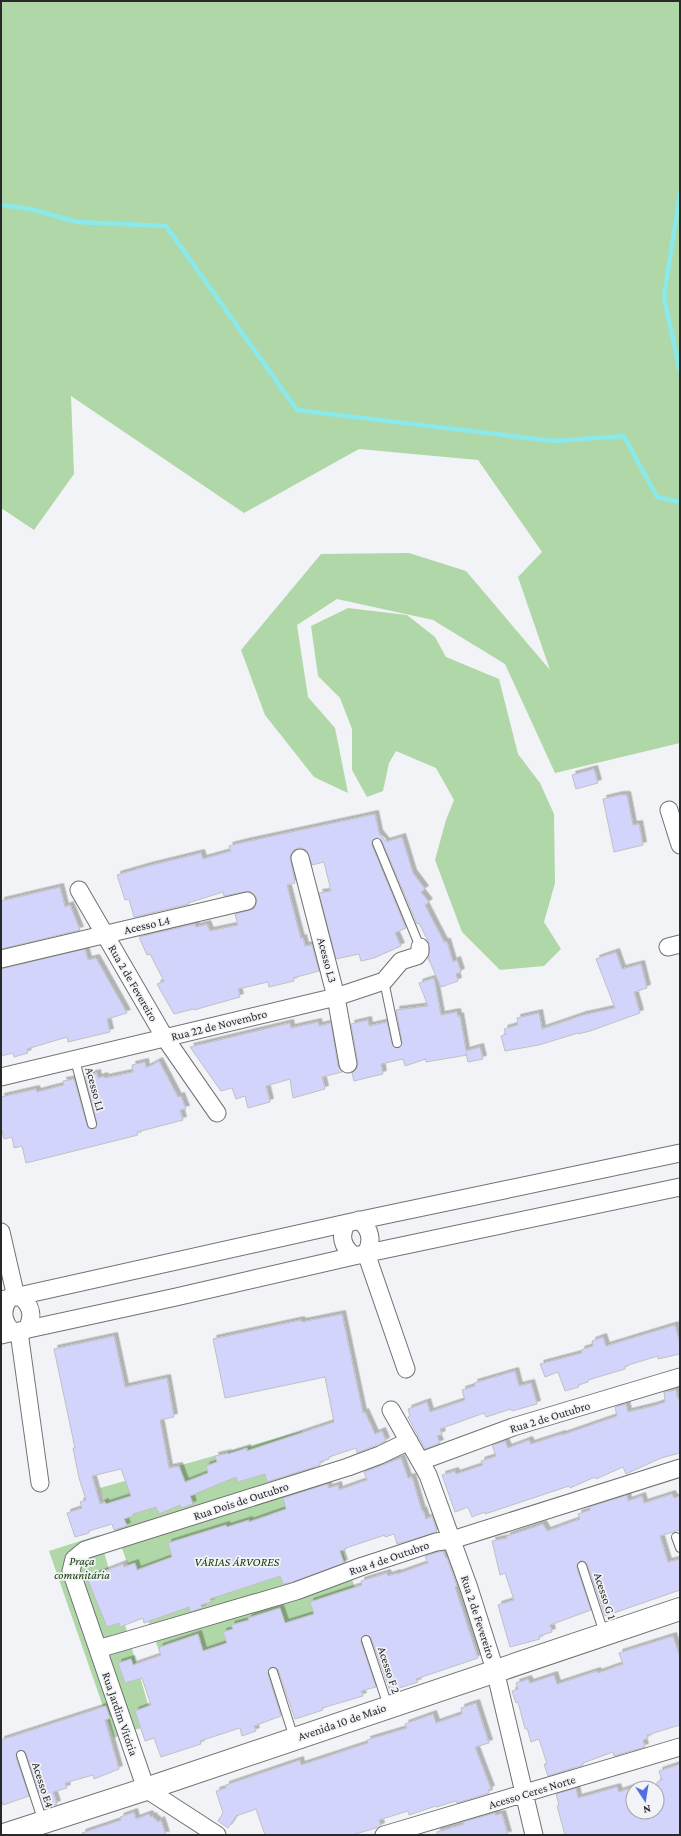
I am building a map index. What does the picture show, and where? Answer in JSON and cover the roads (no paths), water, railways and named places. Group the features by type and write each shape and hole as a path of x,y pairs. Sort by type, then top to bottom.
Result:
{"street":[{"path":"669,810 680,845"},
{"name":"Acesso L3","path":"300,858 336,997 348,1064"},
{"name":"Rua 2 de Fevereiro","path":"79,890 106,934 165,1038 218,1113"},
{"name":"Acesso L4","path":"1,959 247,901"},
{"path":"384,981 393,968 401,961 417,956 420,952 420,947"},
{"name":"Rua 22 de Novembro","path":"1,1077 336,997 384,981"},
{"path":"40,1483 15,1332 5,1323 3,1317 5,1304 12,1298 353,1221 680,1152"},
{"path":"15,1332 360,1255 680,1187"},
{"path":"353,1221 368,1229 370,1235 369,1248 360,1255"},
{"path":"353,1221 343,1228 342,1241 348,1252 360,1255"},
{"path":"1,1232 12,1298"},
{"path":"360,1255 406,1369"},
{"path":"12,1298 29,1306 31,1312 31,1319 15,1332"},
{"name":"Rua 2 de Outubro","path":"421,1461 513,1427 680,1377"},
{"name":"Rua 2 de Fevereiro","path":"391,1410 428,1475 452,1540 495,1670 534,1835"},
{"name":"Rua Dois de Outubro","path":"74,1559 85,1550 348,1467 380,1455 409,1441"},
{"name":"Rua 4 de Outubro","path":"98,1649 296,1591 363,1566 436,1542 452,1540 680,1468"},
{"name":"Rua Jardim Vitória","path":"74,1559 71,1571 146,1789"},
{"name":"Avenida 10 de Maio","path":"4,1835 146,1789 495,1670 680,1609"},
{"name":"Acesso Ceres Norte","path":"384,1835 680,1747"},
{"path":"146,1789 217,1835"}],"lane":[{"path":"377,843 420,947"},
{"path":"384,981 397,1043"},
{"name":"Acesso L1","path":"75,1060 92,1124"},
{"path":"676,1537 680,1548"},
{"name":"Acesso G 1","path":"582,1566 604,1634"},
{"name":"Acesso F 2","path":"366,1640 388,1707"},
{"path":"273,1672 295,1738"},
{"name":"Acesso E4","path":"21,1755 43,1822"}],"waterway":[{"path":"680,193 664,297 680,372"},
{"path":"1,205 31,209 77,222 166,226 297,410 554,441 624,436 657,497 680,502"}],"park label":[{"name":"VÁRIAS ÁRVORES","path":"237,1562"},
{"name":"Praça comunitária","path":"82,1568"}]}
